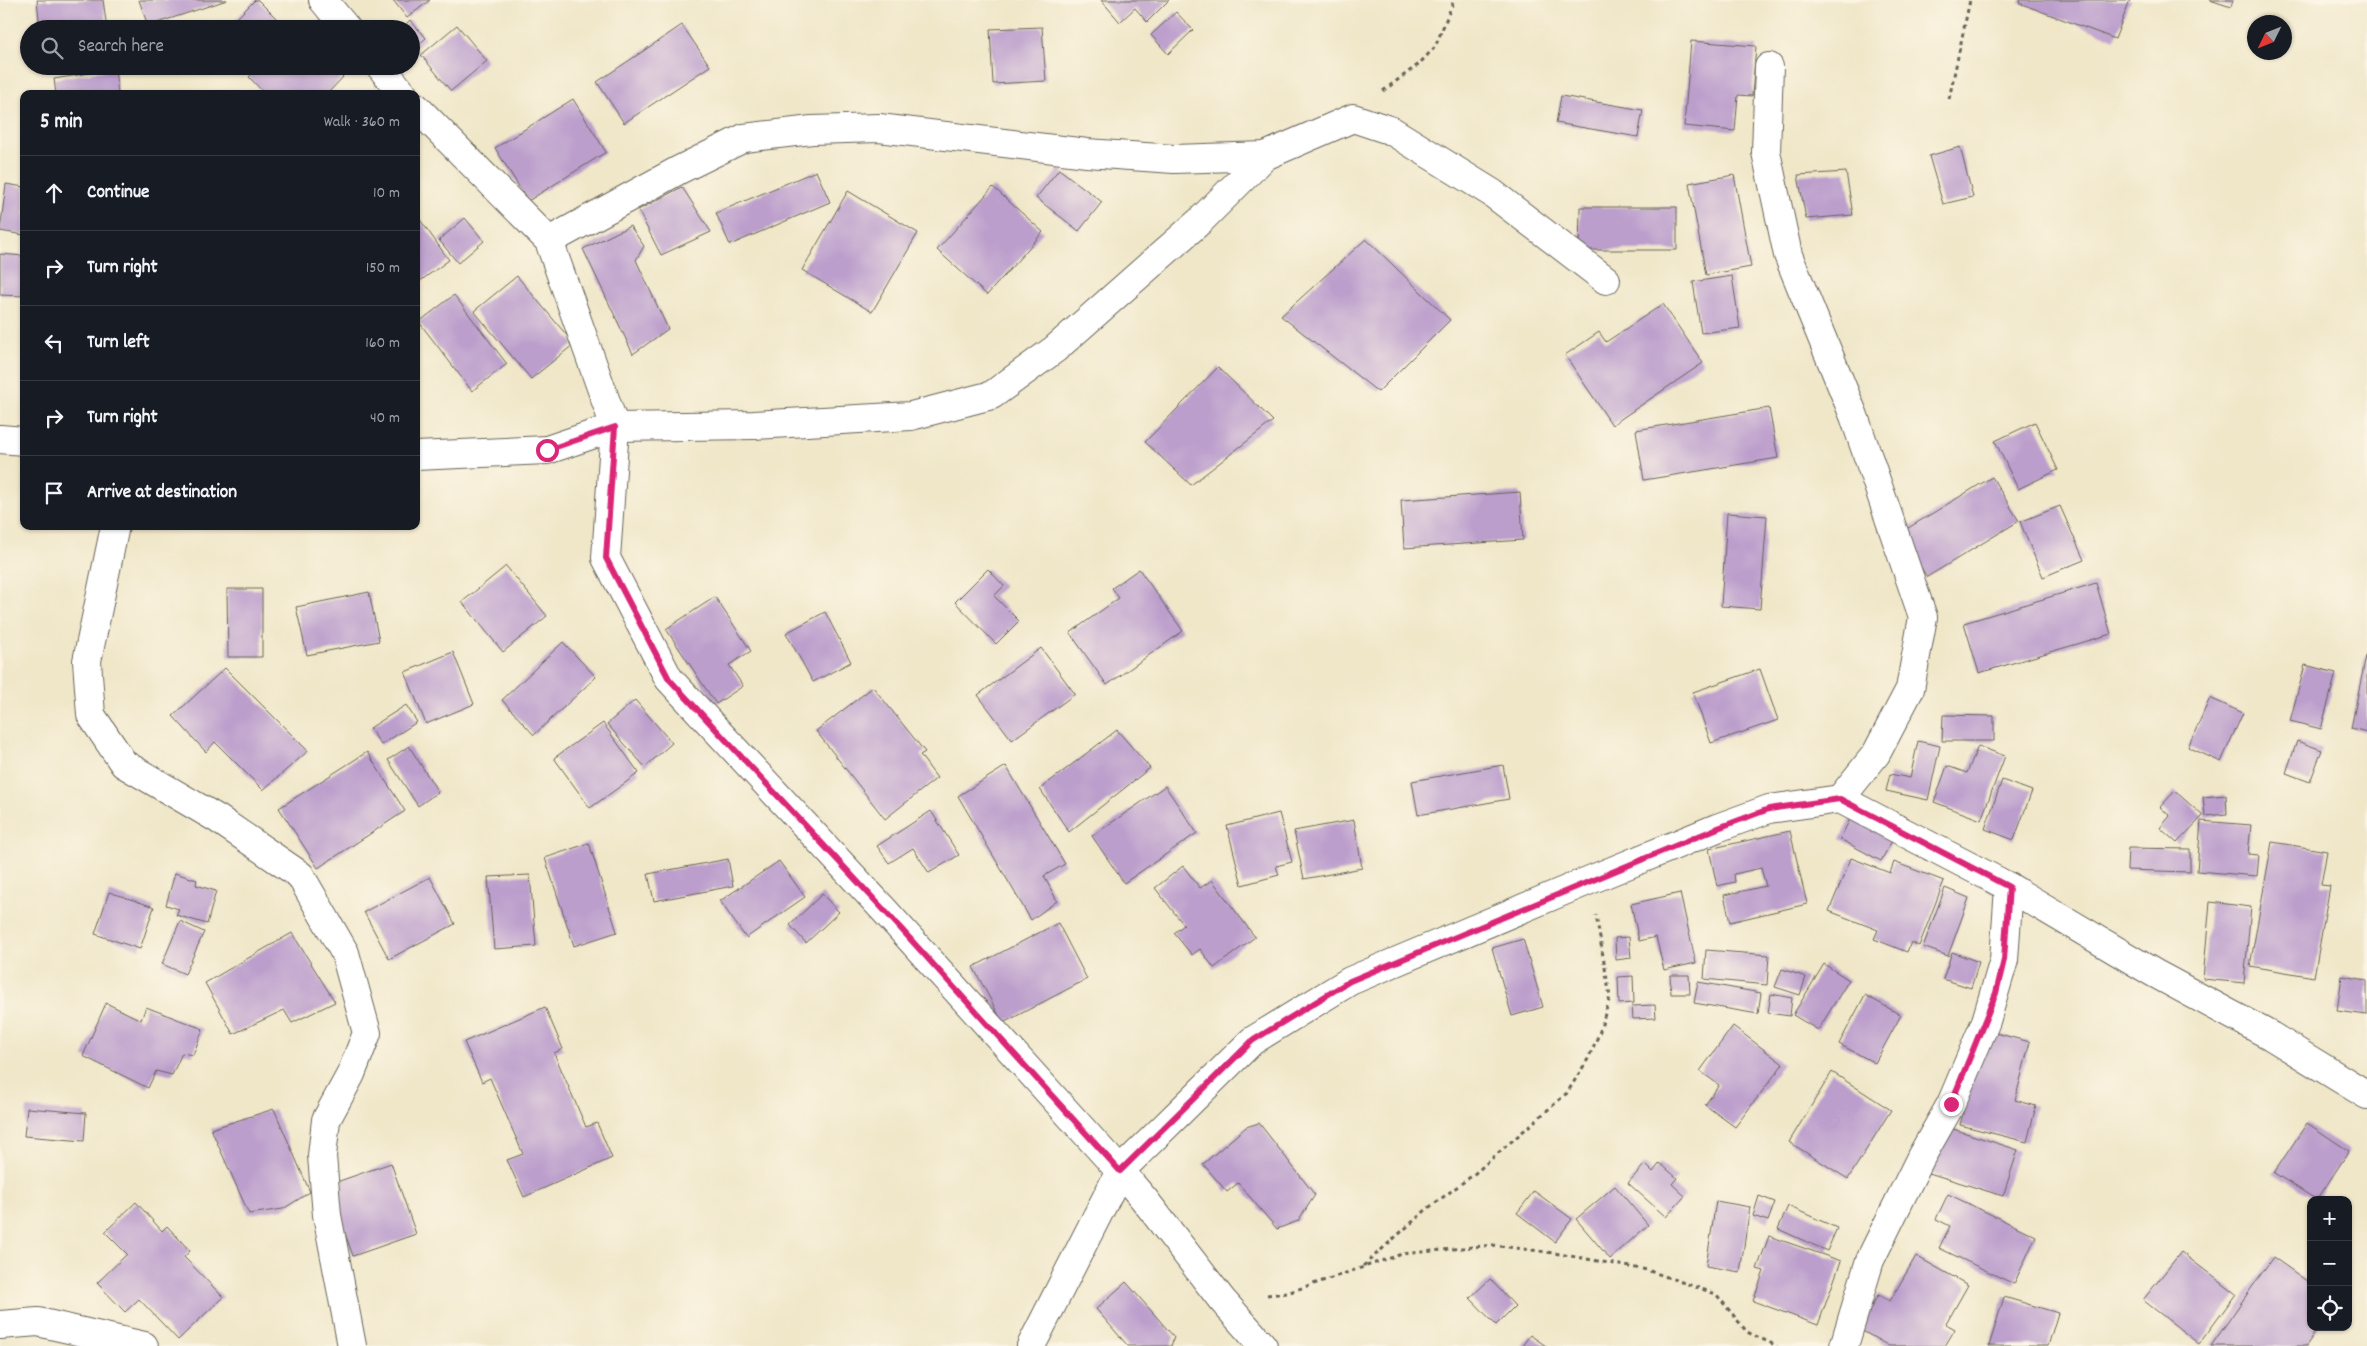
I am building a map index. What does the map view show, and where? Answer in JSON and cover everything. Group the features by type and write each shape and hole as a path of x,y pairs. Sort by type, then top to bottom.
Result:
{"street":[{"path":"322,0 339,20"},
{"path":"1769,67 1766,152 1788,255 1854,416 1923,617 1910,689 1876,754 1840,799"},
{"path":"387,75 400,90"},
{"path":"420,111 549,241 615,427 606,558 669,679 884,910 1120,1171 1222,1300 1263,1346"},
{"path":"420,456 547,450 615,427 754,425 911,416 992,395 1055,349 1200,220 1265,156 1353,118 1392,131 1492,193 1606,280"},
{"path":"549,241 678,170 744,138 812,130 879,128 1087,153 1174,159 1265,156"},
{"path":"0,438 20,440"},
{"path":"114,530 87,661 91,715 124,764 218,819 300,875 345,953 367,1033 351,1074 326,1120 322,1156 327,1215 352,1346"},
{"path":"1031,1346 1120,1171 1252,1041 1350,981 1590,880 1769,809 1840,799 2009,887 2154,973 2271,1036 2367,1095"},
{"path":"1844,1346 1870,1260 1921,1157 1951,1104 1986,1021 2004,960 2009,887"},
{"path":"0,1325 38,1322 144,1346"}],"path":[{"path":"1353,118 1404,74 1419,64 1434,47 1454,0"},
{"path":"1949,99 1970,0"},
{"path":"1361,1268 1427,1209 1473,1175 1567,1092 1588,1059 1599,1034 1610,997 1590,880"},
{"path":"1222,1300 1287,1293 1402,1254 1493,1245 1554,1253 1647,1270 1716,1294 1747,1332 1776,1346"}],"building":[{"path":"37,0 103,0 106,20 39,20"},
{"path":"139,0 227,0 166,20 146,20"},
{"path":"255,0 258,0 278,20 235,20"},
{"path":"393,0 430,0 407,18"},
{"path":"1101,0 1169,0 1147,22 1135,8 1120,22"},
{"path":"2020,0 2130,0 2115,39 2019,3"},
{"path":"2210,0 2233,0 2231,7"},
{"path":"1176,12 1193,30 1168,54 1151,35"},
{"path":"457,25 487,61 451,91 421,55"},
{"path":"682,25 710,66 624,123 597,82"},
{"path":"1042,27 1046,81 993,84 990,29"},
{"path":"420,31 426,38 420,44"},
{"path":"1691,41 1756,46 1752,96 1738,95 1735,131 1684,126"},
{"path":"78,75 116,75 118,90 55,90 54,79"},
{"path":"251,75 341,75 343,77 331,90 261,90 249,77"},
{"path":"1561,96 1643,110 1638,137 1556,123"},
{"path":"573,99 606,152 528,201 495,148"},
{"path":"1960,147 1973,197 1943,204 1929,156"},
{"path":"1059,169 1102,202 1079,231 1036,198"},
{"path":"816,171 830,202 730,245 716,213"},
{"path":"1846,172 1853,215 1806,219 1798,175"},
{"path":"1734,175 1751,267 1706,275 1689,183"},
{"path":"6,184 20,186 20,234 0,231"},
{"path":"682,187 711,232 661,255 638,210"},
{"path":"993,187 1043,232 987,295 937,250"},
{"path":"848,191 918,233 872,312 802,270"},
{"path":"1580,207 1677,207 1677,250 1579,250"},
{"path":"465,218 484,241 458,263 439,240"},
{"path":"420,220 449,260 420,281"},
{"path":"630,226 644,246 636,260 668,329 633,354 583,249"},
{"path":"1366,239 1450,320 1378,392 1281,316"},
{"path":"0,254 20,256 20,296 0,295"},
{"path":"517,276 574,344 531,379 474,311"},
{"path":"1732,276 1740,328 1701,333 1693,282"},
{"path":"454,295 507,364 472,391 420,321"},
{"path":"1663,304 1703,363 1612,425 1565,355 1599,332 1606,342"},
{"path":"1218,367 1273,421 1191,485 1145,442"},
{"path":"1769,408 1778,458 1644,480 1636,430"},
{"path":"2035,422 2058,470 2018,489 1995,441"},
{"path":"1992,477 2019,521 1927,577 1900,533"},
{"path":"1520,492 1523,540 1404,548 1401,500"},
{"path":"2060,506 2084,560 2043,577 2020,522"},
{"path":"1727,513 1767,516 1760,609 1721,606"},
{"path":"506,566 547,616 503,652 462,602"},
{"path":"988,569 1004,586 994,596 1019,621 996,644 955,602"},
{"path":"1139,569 1183,631 1107,685 1070,633 1119,598 1112,588"},
{"path":"2096,583 2111,634 1979,673 1964,623"},
{"path":"227,589 262,589 262,657 228,657"},
{"path":"369,592 379,641 307,655 296,607"},
{"path":"715,597 751,651 729,665 743,686 716,704 666,629"},
{"path":"825,612 851,662 813,682 786,633"},
{"path":"563,642 596,677 534,735 502,700"},
{"path":"1041,648 1075,694 1012,740 978,695"},
{"path":"453,652 474,704 426,724 405,672"},
{"path":"2367,656 2367,732 2351,728"},
{"path":"2305,665 2336,673 2321,729 2290,721"},
{"path":"225,668 308,751 263,790 215,742 206,752 173,716"},
{"path":"1760,669 1778,720 1711,743 1693,692"},
{"path":"873,687 925,752 920,755 937,778 885,819 816,731"},
{"path":"2210,698 2243,713 2221,762 2188,747"},
{"path":"635,700 672,743 645,767 607,724"},
{"path":"406,705 417,722 381,745 370,728"},
{"path":"1943,715 1994,716 1994,741 1942,741"},
{"path":"603,723 639,773 590,808 554,758"},
{"path":"1117,730 1150,768 1069,832 1040,789"},
{"path":"1918,741 1940,746 1928,800 1886,791 1890,774 1910,778"},
{"path":"2297,741 2322,750 2310,782 2286,773"},
{"path":"409,746 438,792 418,806 388,760"},
{"path":"1978,746 2005,756 1981,820 1934,802 1947,766 1967,773"},
{"path":"367,752 405,811 318,868 279,808"},
{"path":"1503,765 1509,799 1418,815 1412,781"},
{"path":"1006,766 1065,864 1044,876 1057,901 1031,920 958,796"},
{"path":"2002,780 2032,791 2014,840 1985,829"},
{"path":"1165,786 1197,833 1124,883 1092,836"},
{"path":"2175,791 2203,816 2177,843 2160,828 2170,816 2160,807"},
{"path":"2226,795 2227,814 2205,816 2203,797"},
{"path":"931,811 959,855 929,873 913,848 889,863 877,846"},
{"path":"1279,813 1292,862 1276,866 1279,875 1242,885 1227,826"},
{"path":"1851,817 1893,839 1881,861 1840,839"},
{"path":"1354,820 1362,868 1304,879 1294,831"},
{"path":"2201,821 2251,825 2248,854 2259,855 2257,876 2197,871"},
{"path":"1790,831 1807,904 1730,922 1724,895 1766,886 1761,868 1734,874 1735,882 1717,886 1709,849"},
{"path":"2272,842 2327,851 2321,885 2330,886 2314,977 2250,966"},
{"path":"589,843 617,932 574,946 545,858"},
{"path":"2128,848 2190,849 2190,872 2127,870"},
{"path":"1851,858 1890,873 1894,862 1944,881 1919,946 1911,942 1907,952 1874,939 1878,930 1829,911"},
{"path":"728,859 733,886 654,901 648,874"},
{"path":"779,861 805,897 746,938 720,901"},
{"path":"1183,866 1200,888 1212,880 1255,937 1214,968 1200,949 1192,955 1174,933 1184,925 1155,888"},
{"path":"175,873 197,880 196,885 216,891 207,924 176,915 179,909 166,905"},
{"path":"530,875 536,946 494,949 488,877"},
{"path":"430,877 455,924 389,959 364,912"},
{"path":"1945,888 1969,898 1948,956 1923,947"},
{"path":"109,892 154,907 140,949 95,934"},
{"path":"1680,893 1696,963 1664,970 1656,937 1639,941 1631,904"},
{"path":"822,894 839,912 806,943 790,925"},
{"path":"2210,902 2251,907 2244,983 2203,979"},
{"path":"180,921 204,932 185,974 162,964"},
{"path":"1058,923 1087,979 1003,1023 973,967"},
{"path":"292,933 335,1002 292,1023 284,1010 233,1034 205,983"},
{"path":"1629,937 1631,958 1616,960 1615,938"},
{"path":"1523,939 1543,1007 1512,1016 1492,948"},
{"path":"1706,950 1769,955 1767,985 1704,979"},
{"path":"1952,952 1979,962 1971,988 1943,979"},
{"path":"1824,964 1849,980 1818,1030 1793,1015"},
{"path":"1782,969 1806,977 1800,995 1775,987"},
{"path":"1670,975 1689,975 1690,994 1671,994"},
{"path":"1633,976 1634,1003 1619,1004 1618,977"},
{"path":"2342,976 2367,980 2367,1015 2337,1011"},
{"path":"1698,982 1761,993 1758,1014 1694,1003"},
{"path":"1771,994 1792,998 1790,1016 1768,1013"},
{"path":"1865,995 1901,1015 1875,1063 1839,1044"},
{"path":"106,1003 141,1020 146,1007 203,1029 193,1055 182,1053 172,1075 156,1071 148,1088 83,1056"},
{"path":"1655,1005 1656,1018 1633,1019 1632,1006"},
{"path":"545,1007 563,1049 554,1053 586,1127 597,1123 612,1158 524,1197 507,1160 523,1154 490,1078 482,1082 464,1042"},
{"path":"1733,1026 1783,1064 1735,1127 1705,1105 1719,1085 1700,1071"},
{"path":"1984,1030 2030,1042 2015,1100 2036,1106 2027,1142 1960,1125"},
{"path":"1832,1072 1891,1110 1848,1179 1789,1142"},
{"path":"27,1108 86,1113 84,1141 24,1136"},
{"path":"274,1109 310,1192 283,1209 249,1214 211,1129"},
{"path":"1259,1123 1315,1195 1298,1221 1277,1229 1238,1183 1227,1192 1203,1164 1246,1127"},
{"path":"2307,1123 2349,1151 2320,1196 2311,1196 2274,1173"},
{"path":"1944,1126 2018,1150 2003,1196 1929,1173"},
{"path":"391,1163 416,1234 353,1256 328,1185"},
{"path":"1660,1163 1677,1178 1672,1184 1685,1196 1666,1217 1628,1183 1645,1164 1653,1172"},
{"path":"1615,1186 1648,1225 1610,1259 1576,1219"},
{"path":"1534,1191 1572,1219 1555,1242 1517,1213"},
{"path":"1948,1194 2036,1236 2014,1284 1939,1248 1950,1226 1936,1219"},
{"path":"1759,1196 1775,1202 1768,1221 1753,1216"},
{"path":"1716,1201 1750,1207 1740,1272 1706,1266"},
{"path":"136,1202 162,1231 167,1226 190,1251 184,1257 223,1297 178,1340 139,1299 125,1312 97,1283 127,1254 105,1232"},
{"path":"1788,1206 1837,1228 1827,1251 1778,1229"},
{"path":"1769,1236 1841,1261 1818,1325 1753,1301 1764,1271 1757,1269"},
{"path":"2181,1252 2236,1294 2199,1344 2143,1300"},
{"path":"1916,1256 1968,1285 1946,1324 1955,1329 1945,1346 1889,1346 1859,1329 1878,1295 1890,1301"},
{"path":"2273,1257 2307,1281 2307,1331 2316,1331 2306,1346 2211,1346"},
{"path":"1490,1279 1515,1306 1496,1325 1470,1298"},
{"path":"1126,1282 1174,1337 1171,1346 1128,1346 1096,1309"},
{"path":"2004,1297 2058,1313 2048,1346 1989,1346"},
{"path":"1530,1335 1546,1346 1522,1346"}],"route":[{"path":"547,450 615,427 606,558 669,679 884,910 1120,1171 1252,1041 1350,981 1590,880 1769,809 1840,799 2009,887 2008,925 2004,960 1996,993 1951,1104"}]}
